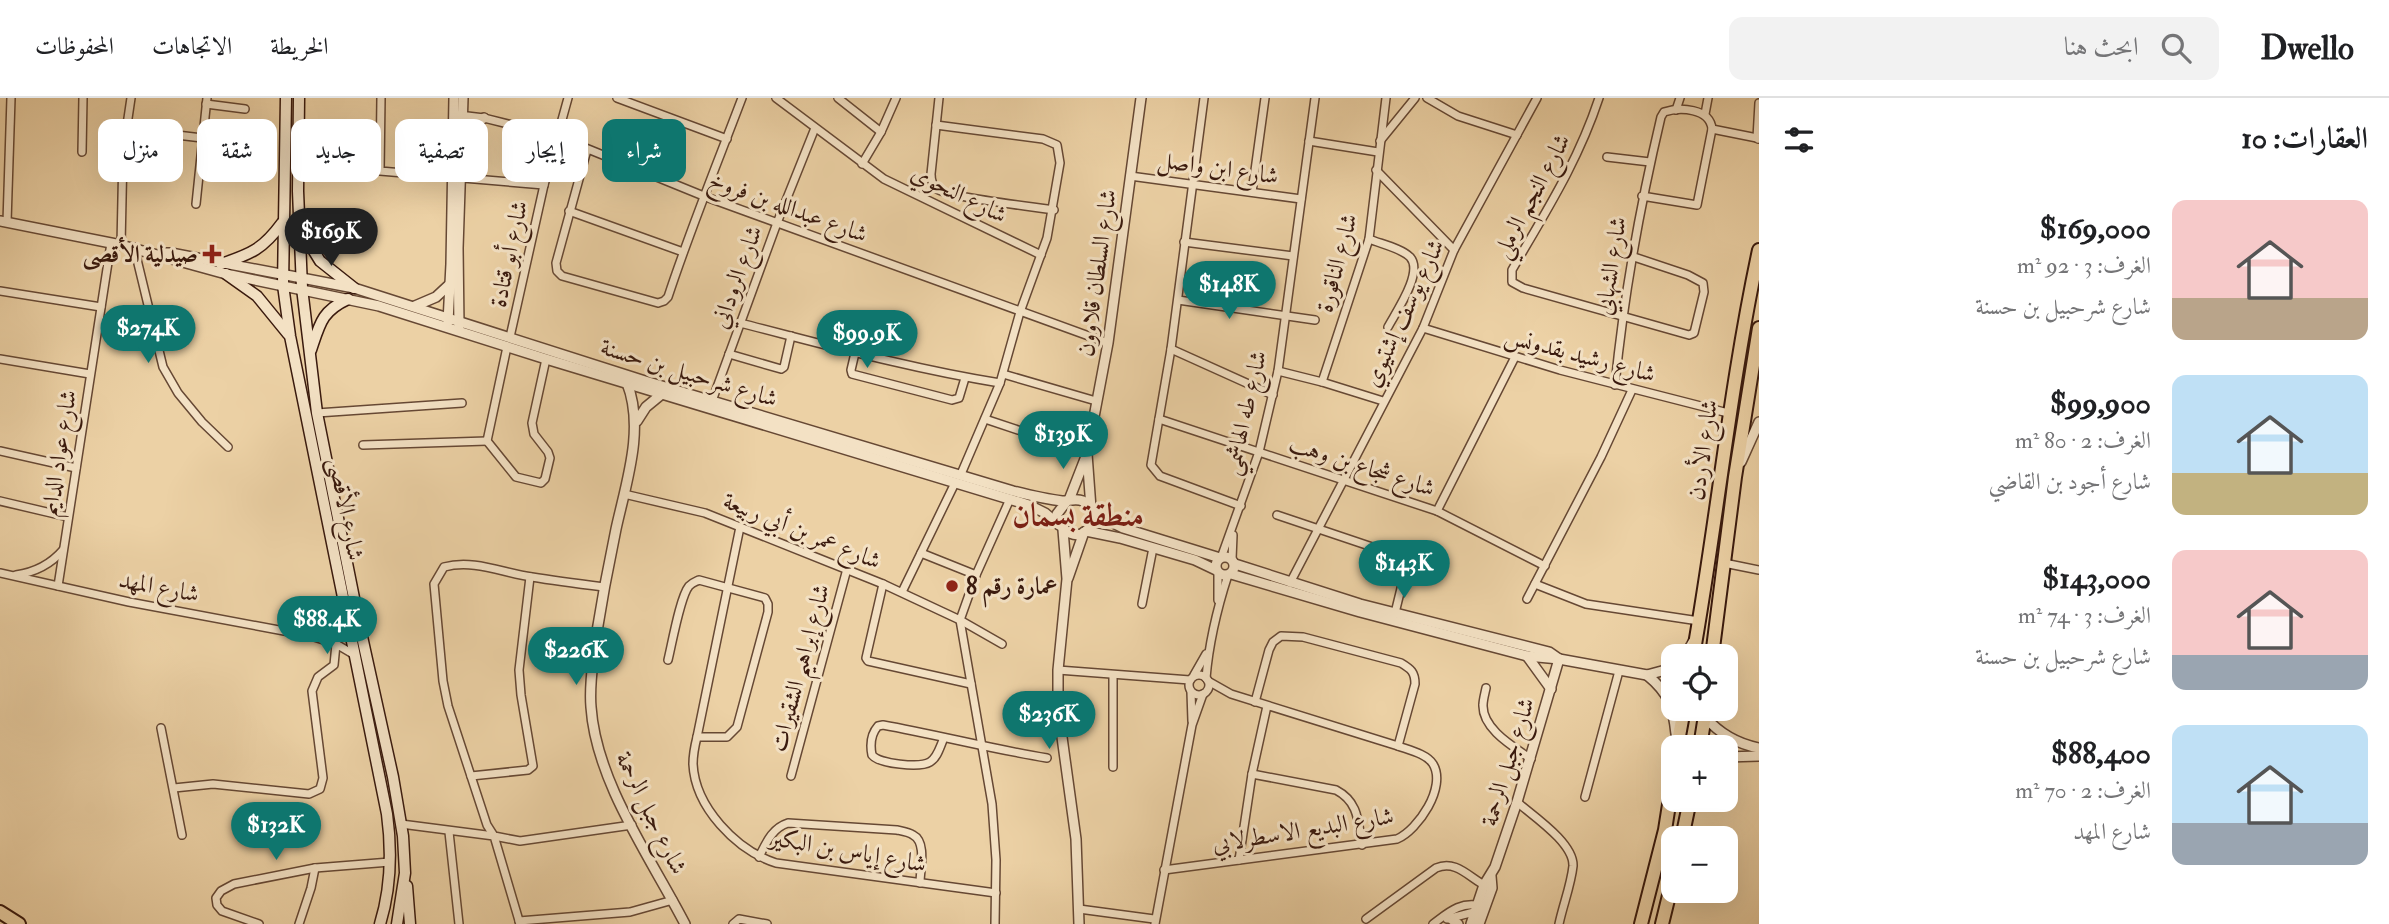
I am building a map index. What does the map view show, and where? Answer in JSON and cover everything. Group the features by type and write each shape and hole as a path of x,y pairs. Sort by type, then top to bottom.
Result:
{"highway":[{"name":"شارع الأردن","path":"1695,644 1728,413 1759,250"},
{"name":"شارع الأردن","path":"1714,644 1735,477 1759,328"},
{"path":"1641,924 1668,812"},
{"path":"0,912 19,924"}],"main road":[{"name":"شارع الأقصى","path":"286,98 283,285 290,336 387,814 390,862 388,888 380,924"},
{"name":"شارع الأقصى","path":"299,98 299,226 309,354 317,413 401,824 405,873 397,924"},
{"path":"221,264 257,250 282,223"},
{"path":"299,226 320,261 354,288"},
{"path":"226,274 257,296 290,336"},
{"path":"309,354 323,317 335,305 348,299"},
{"path":"405,873 410,924"}],"street":[{"path":"11,98 4,138 4,222 158,253"},
{"path":"82,152 83,98"},
{"path":"128,119 131,98"},
{"path":"381,98 380,171 395,172"},
{"path":"454,98 460,119"},
{"path":"459,119 463,98"},
{"name":"شارع أبو قتادة","path":"561,119 568,98"},
{"path":"617,98 727,139"},
{"path":"578,182 556,263 557,271 562,276 658,303 664,302 742,98"},
{"name":"شارع النحوي","path":"776,98 862,164 906,190 1041,255"},
{"path":"838,98 881,132"},
{"path":"862,164 897,98"},
{"path":"939,98 931,174 931,182 937,189 954,195 1054,210"},
{"name":"شارع السلطان قلاوون","path":"1068,501 1087,454 1108,344 1141,98"},
{"path":"1204,98 1171,349 1151,466 1156,473 1241,506"},
{"path":"1252,192 1265,98"},
{"name":"شارع طه الهاشمي","path":"1227,560 1234,527 1259,452 1278,371 1315,98"},
{"name":"شارع الناقورة","path":"1322,382 1369,239 1386,98"},
{"path":"1380,142 1415,98"},
{"path":"1427,98 1458,116 1517,135"},
{"name":"شارع يوسف إشتيوي","path":"1290,583 1423,328 1454,250 1537,98"},
{"name":"شارع النجم الرملي","path":"1599,98 1573,165 1510,276 1512,282 1522,288 1622,317"},
{"name":"شارع الشهابي","path":"1615,385 1622,317 1642,196 1662,113 1676,110 1680,98"},
{"path":"1705,114 1708,98"},
{"path":"204,119 206,101 244,109"},
{"path":"1676,110 1705,114 1712,123 1712,129 1758,139 1759,103"},
{"name":"شارع عبدالله بن فروخ","path":"459,115 502,122"},
{"path":"902,592 958,479 1000,383 1054,210 1060,163 1056,145 1043,139 936,125"},
{"name":"شارع الروداني","path":"712,401 815,128"},
{"name":"شارع الشهابي","path":"1642,196 1697,205 1712,129"},
{"path":"1309,141 1378,152"},
{"name":"شارع عبدالله بن فروخ","path":"588,150 706,197 1108,344"},
{"path":"1607,157 1650,162"},
{"path":"1376,170 1454,250"},
{"name":"شارع ابن واصل","path":"1130,176 1301,199"},
{"path":"488,180 544,185"},
{"path":"121,245 122,182"},
{"path":"196,204 198,182"},
{"path":"448,322 457,182"},
{"path":"457,182 459,326"},
{"name":"شارع أبو قتادة","path":"487,441 545,182"},
{"path":"569,211 683,252"},
{"path":"1369,239 1406,254 1414,264 1414,277 1388,327"},
{"path":"1184,242 1293,256"},
{"name":"شارع عواد الدايم","path":"58,586 111,243"},
{"path":"134,247 163,367 186,403 228,447"},
{"name":"شارع شرحبيل بن حسنة","path":"158,253 171,253 354,288 509,342 712,401 958,479 1037,508 1061,528"},
{"name":"شارع شرحبيل بن حسنة","path":"158,253 226,274 302,288 448,322"},
{"path":"1622,317 1689,335 1695,331 1704,292 1703,283 1698,279 1631,256"},
{"path":"413,307 436,297 450,284"},
{"path":"0,291 101,307"},
{"path":"1178,300 1315,320"},
{"path":"459,303 474,326"},
{"path":"740,323 855,353 965,378 1000,383"},
{"name":"شارع شرحبيل بن حسنة","path":"459,326 474,326 546,359 958,479 1068,501"},
{"name":"شارع رشيد بقدونس","path":"1423,328 1632,390 1728,413"},
{"path":"729,355 781,369 784,367 791,336"},
{"path":"1171,349 1273,395"},
{"path":"855,353 852,373 952,400 959,398 965,378"},
{"path":"1437,511 1515,357"},
{"path":"0,359 90,374"},
{"path":"363,445 487,441 516,477 541,482 545,479 550,458 534,434 532,423 546,359"},
{"path":"1278,371 1384,401"},
{"path":"1003,374 1096,401"},
{"name":"شارع جبل الرحمة","path":"627,383 633,400 635,426 604,587 592,673 592,719 605,771 685,924"},
{"path":"1527,599 1601,457 1632,390"},
{"name":"شارع جبل الرحمة","path":"635,426 646,407 663,393"},
{"path":"317,413 461,403"},
{"path":"985,419 1030,434"},
{"name":"شارع شجاع بن وهب","path":"1159,419 1437,511 1545,565"},
{"path":"1735,477 1759,422"},
{"path":"0,451 76,468"},
{"name":"شارع السلطان قلاوون","path":"1087,454 1092,511"},
{"name":"شارع عمر بن أبي ربيعة","path":"624,494 705,513 847,569 960,620 1002,644"},
{"path":"995,924 992,804 960,620 976,575 1010,499"},
{"path":"1079,924 1077,852 1059,719 1058,670 1067,579 1057,514 1068,501 1081,500 1092,511 1123,528 1227,560 1290,583 1549,652 1559,659"},
{"path":"0,501 68,517"},
{"path":"1067,579 1085,532 1092,523 1092,511"},
{"path":"1277,515 1405,558 1407,564 1395,613"},
{"name":"شارع إياس بن البكير","path":"740,527 696,737 693,765 701,794 724,830 737,843 759,857 790,866 996,893"},
{"path":"1061,528 1073,535 1085,532 1153,548 1202,562 1229,575 1527,656 1559,659 1647,676 1661,672"},
{"path":"1142,604 1153,548"},
{"path":"11,575 26,574 40,568 53,560 63,549"},
{"path":"921,553 976,575"},
{"path":"1218,607 1216,564 1227,560"},
{"path":"1079,909 1155,921 1192,725 1204,693 1209,687 1208,650 1218,607 1229,575 1234,570 1227,560"},
{"path":"1724,563 1759,570"},
{"path":"604,587 530,577 473,564 444,567 434,584 443,681 448,706 487,825 494,836 520,922 630,912 673,901"},
{"name":"شارع إبراهيم الشقيرات","path":"791,776 847,569"},
{"name":"شارع المهد","path":"0,573 129,602 311,636 336,644 353,654"},
{"path":"471,776 528,770 534,762 519,670 530,577"},
{"path":"668,660 688,588 692,583 699,580 765,598 768,612 737,727 727,737 696,737"},
{"path":"883,584 866,658 868,661 971,684"},
{"path":"1535,584 1586,604 1699,621"},
{"path":"311,636 327,634 347,622"},
{"path":"1692,644 1697,635"},
{"path":"1255,702 1269,650 1273,642 1281,636 1303,637 1401,663 1415,675 1415,684 1398,746"},
{"path":"174,788 213,784 309,794 320,789 323,778 312,691 318,677 336,662 336,644"},
{"path":"1192,725 1192,678 1208,650"},
{"path":"1527,656 1550,689"},
{"name":"شارع جبل الرحمة","path":"1471,924 1480,913 1517,802 1559,659"},
{"path":"1058,670 1162,677 1192,678 1201,675 1207,679"},
{"path":"1585,796 1619,671"},
{"path":"1113,675 1113,768"},
{"path":"1647,676 1664,689 1668,696 1677,735"},
{"path":"1162,677 1196,695 1204,693"},
{"name":"شارع البديع الاسطرلابي","path":"1164,870 1386,842 1406,835 1416,825 1435,791 1436,774 1433,764 1424,756 1231,694 1207,679"},
{"path":"1486,688 1484,714 1491,726 1507,742 1531,758"},
{"name":"شارع البديع الاسطرلابي","path":"1204,693 1231,694"},
{"path":"1239,860 1252,774 1267,706"},
{"path":"1713,721 1727,735 1759,748"},
{"path":"944,738 934,757 922,765 880,762 872,755 872,739 878,726 944,738 982,747 1047,758"},
{"path":"161,728 182,835"},
{"path":"1738,756 1759,755"},
{"path":"1252,774 1336,790 1346,795 1357,811 1362,845"},
{"path":"1517,802 1563,842 1571,854 1573,867 1559,924"},
{"path":"401,824 494,836 511,841 531,841 632,825"},
{"path":"759,857 772,833 779,826 788,824 897,830 912,834 918,839 921,854 920,883"},
{"path":"449,832 459,924"},
{"path":"259,924 222,911 216,898 220,891 234,884 315,868 390,862"},
{"path":"1366,919 1436,867 1443,865 1457,867 1488,887"},
{"path":"299,924 315,868"},
{"path":"1436,922 1451,910 1480,913"},
{"path":"1436,922 1454,921 1480,913"},
{"path":"733,924 743,919 767,924"}],"place":[{"name":"صيدلية الأقصى","path":"212,254"},
{"name":"عمارة رقم 8","path":"952,586"}],"district":[{"name":"منطقة بسمان","path":"1078,516"}]}
